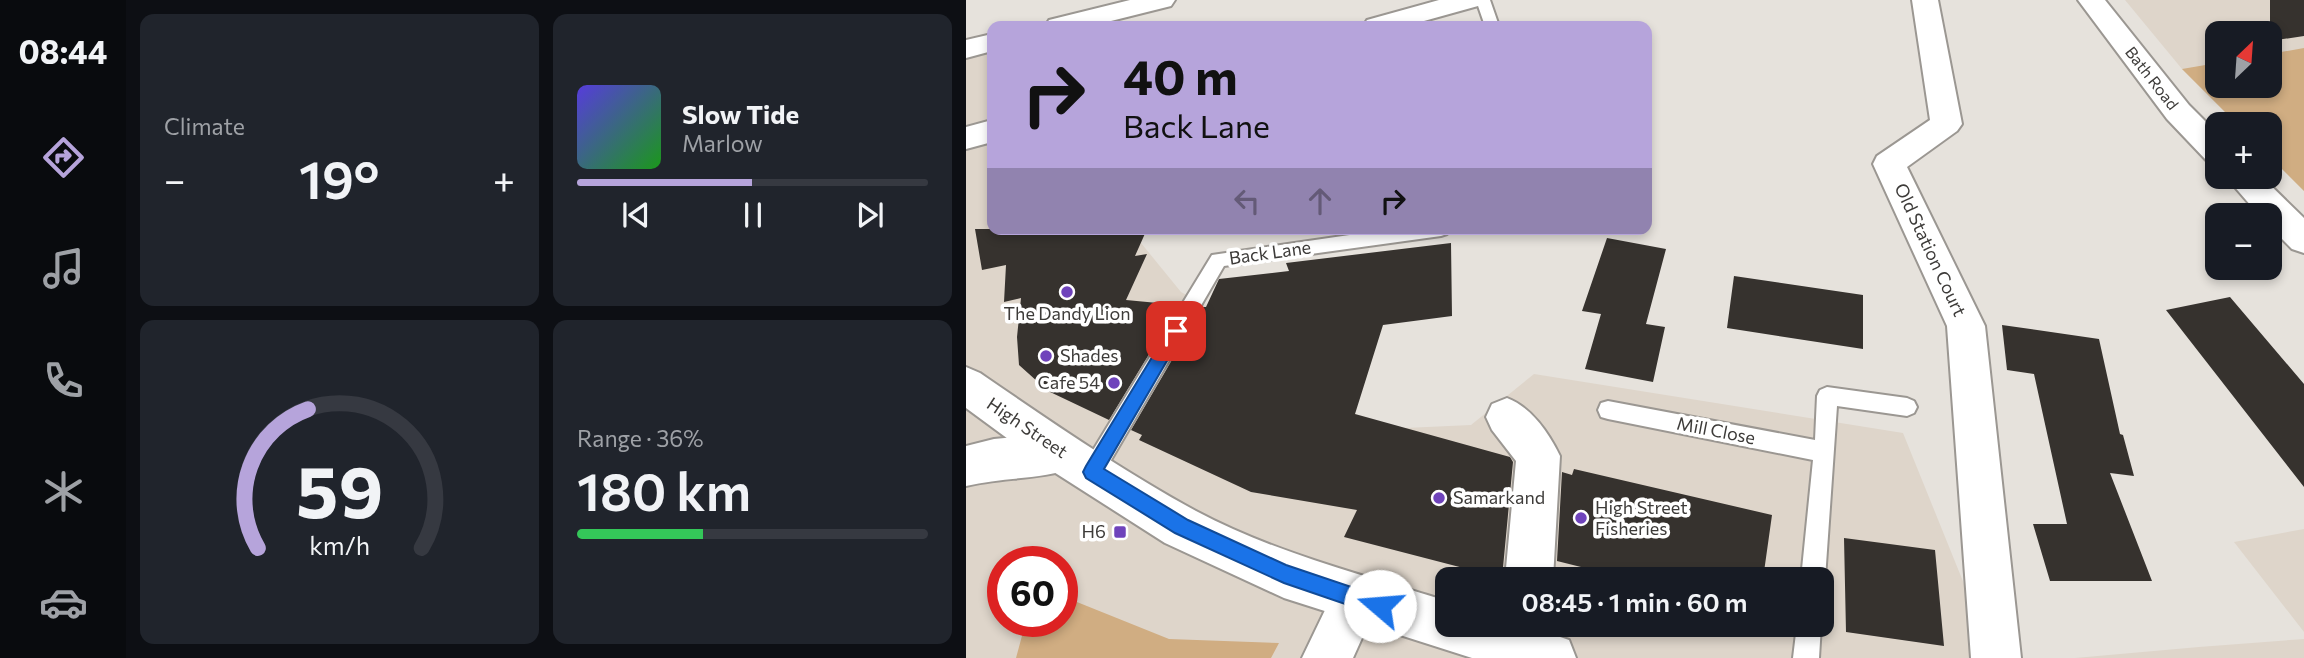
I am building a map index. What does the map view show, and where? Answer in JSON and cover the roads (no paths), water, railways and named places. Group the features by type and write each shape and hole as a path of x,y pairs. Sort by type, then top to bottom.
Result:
{"street":[{"path":"1079,21 1162,0"},
{"path":"1403,21 1469,0"},
{"name":"Old Station Court","path":"1925,0 1946,124 1889,164 1966,326 1996,658"},
{"name":"Bath Road","path":"2091,0 2178,112 2205,140"},
{"path":"966,49 987,43"},
{"path":"966,138 987,132"},
{"path":"2254,189 2304,240"},
{"name":"High Street","path":"966,387 1077,462 1181,527 1284,574 1356,598 1534,644"},
{"path":"1507,417 1538,456 1530,567"},
{"path":"966,466 994,459 1077,462"},
{"path":"1327,658 1356,598"}],"lane":[{"path":"1483,0 1490,21"},
{"name":"Back Lane","path":"1077,462 1218,260 1398,235"},
{"path":"1814,567 1825,452 1827,396 1907,407"},
{"name":"Mill Close","path":"1608,410 1825,452"},
{"path":"1807,658 1808,637"}],"place":[{"name":"The Dandy Lion","path":"1067,292"},
{"name":"Shades","path":"1046,356"},
{"name":"Cafe 54","path":"1114,383"},
{"name":"Samarkand","path":"1439,498"},
{"name":"High Street Fisheries","path":"1581,518"},
{"name":"H6","path":"1120,532"}]}
